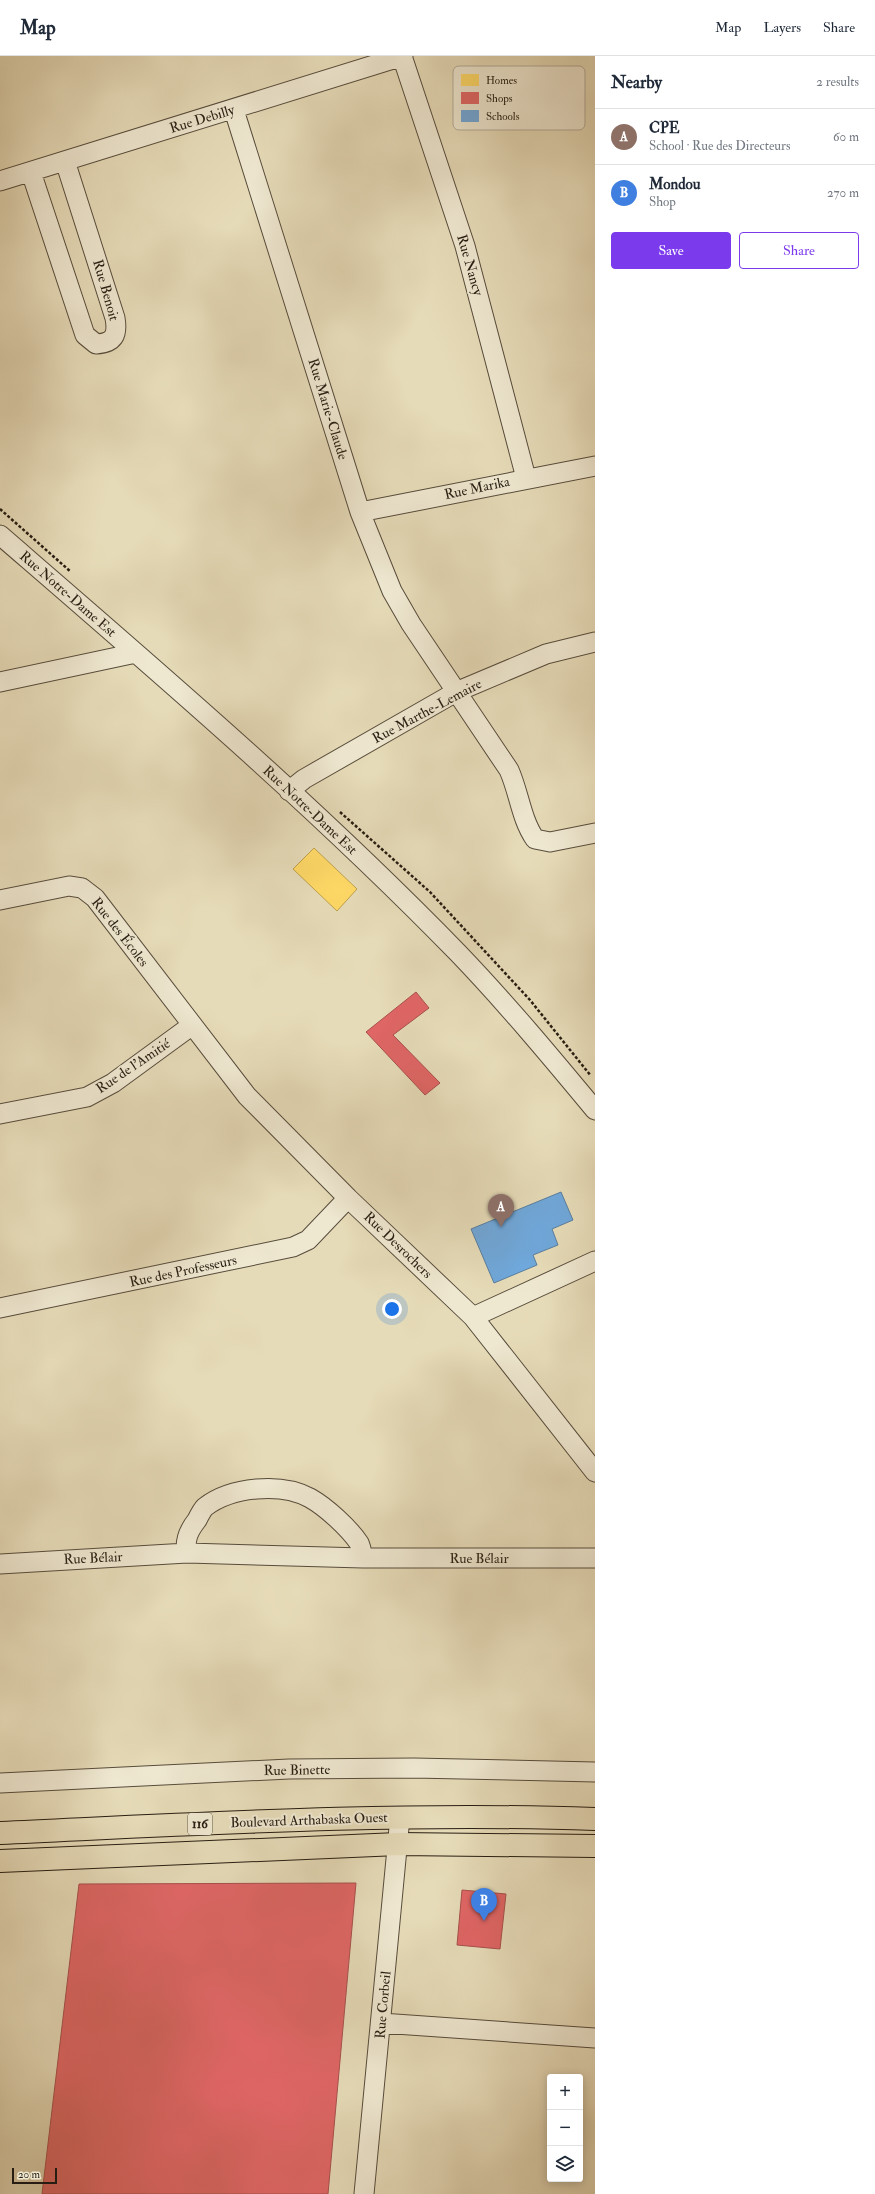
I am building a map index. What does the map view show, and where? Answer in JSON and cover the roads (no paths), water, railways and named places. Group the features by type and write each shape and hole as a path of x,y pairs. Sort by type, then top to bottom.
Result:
{"main road":[{"name":"Boulevard Arthabaska Ouest","path":"0,1833 302,1819 522,1816 595,1819"},
{"name":"Boulevard Arthabaska Ouest","path":"0,1861 398,1844 595,1846"}],"street":[{"name":"Rue Debilly","path":"0,181 234,110 403,56"},
{"name":"Rue Nancy","path":"403,56 465,246 526,478"},
{"name":"Rue Marie-Claude","path":"234,110 360,512 392,591 456,692 508,770 515,784 528,829 535,839 550,842 595,833"},
{"name":"Rue Benoit","path":"31,172 85,335 96,344 107,343 113,338 117,328 115,318 65,161"},
{"name":"Rue Marika","path":"360,512 526,478 595,466"},
{"name":"Rue Notre-Dame Est","path":"0,535 136,653 376,871 504,1003 595,1110"},
{"name":"Rue Marthe-Lemaire","path":"289,791 304,779 456,692 546,654 595,642"},
{"path":"0,682 136,653"},
{"name":"Rue des Écoles","path":"0,900 69,886 82,888 95,898 191,1026"},
{"name":"Rue de l'Amitié","path":"0,1114 88,1097 113,1083 191,1026"},
{"name":"Rue Desrochers","path":"191,1026 247,1096 348,1198 473,1317 595,1472"},
{"name":"Rue des Professeurs","path":"0,1308 286,1249 308,1240 348,1198"},
{"path":"473,1317 595,1261"},
{"path":"186,1553 185,1544 190,1529 204,1508 219,1499 239,1492 264,1489 287,1491 309,1498 334,1516 359,1544 363,1558"},
{"name":"Rue Bélair","path":"0,1564 186,1553 363,1558 595,1558"},
{"name":"Rue Binette","path":"0,1783 289,1769 414,1768 595,1772"},
{"name":"Rue Corbeil","path":"364,2194 400,1817"},
{"path":"381,2023 595,2038"}],"place":[{"name":"CPE","path":"501,1227"},
{"name":"Mondou","path":"484,1921"}]}
